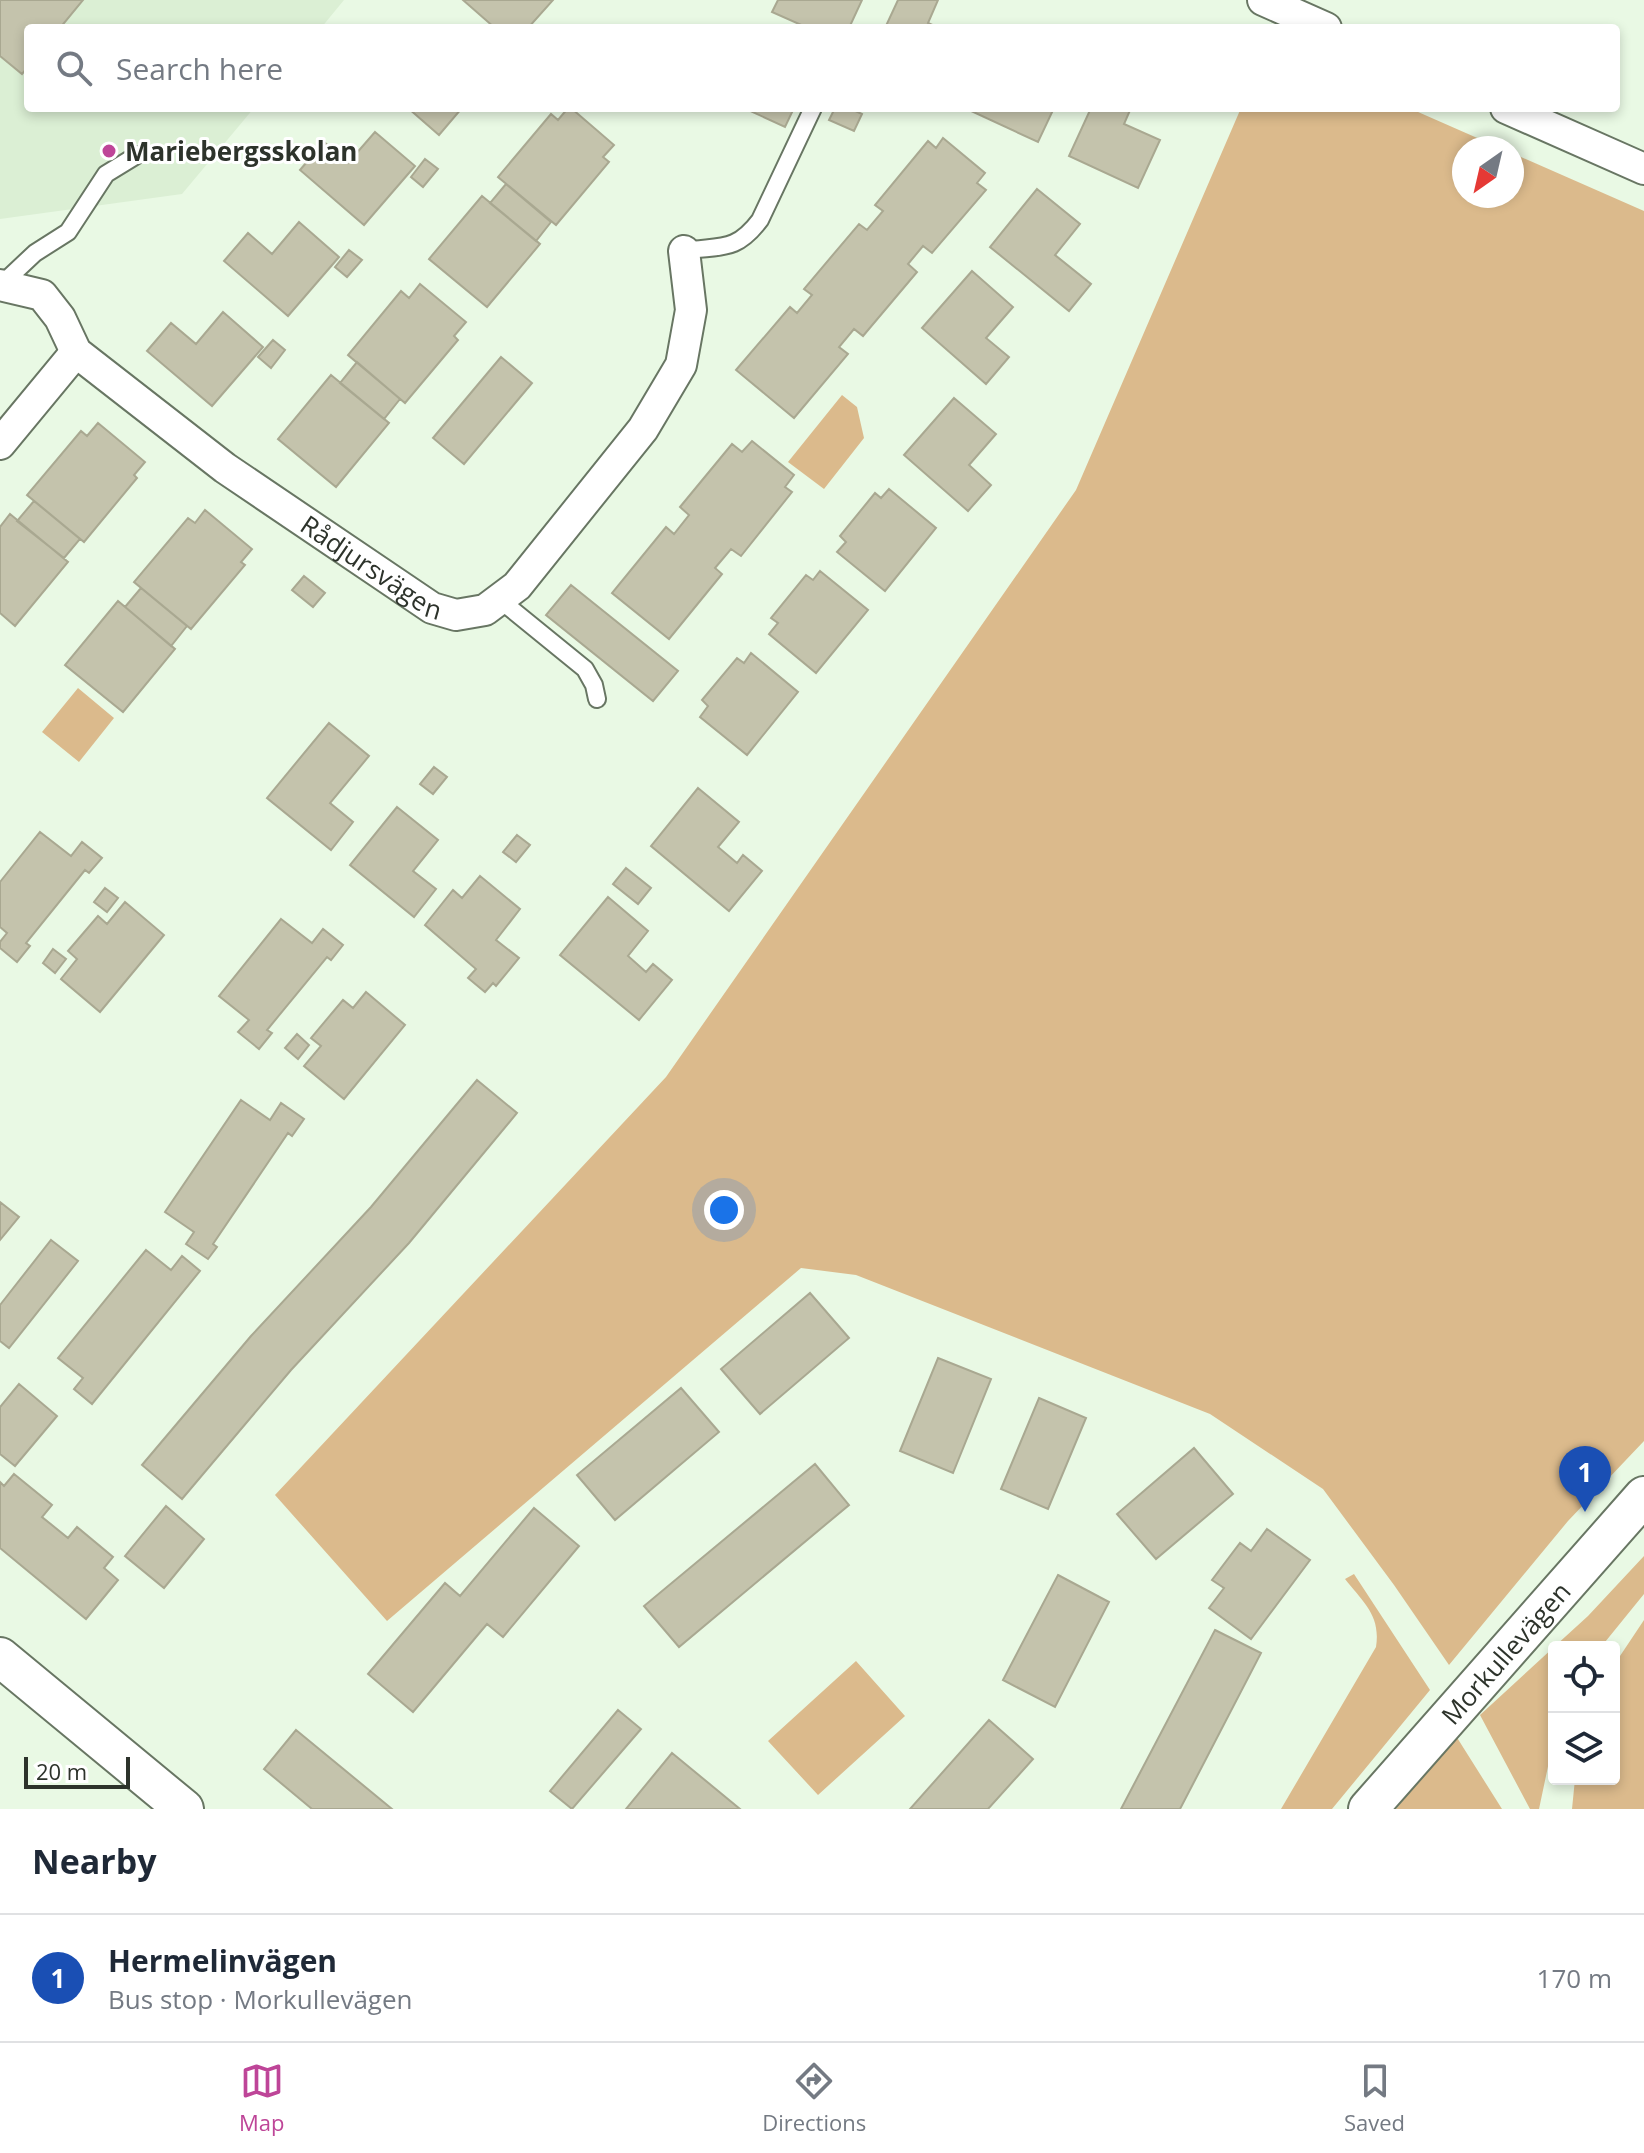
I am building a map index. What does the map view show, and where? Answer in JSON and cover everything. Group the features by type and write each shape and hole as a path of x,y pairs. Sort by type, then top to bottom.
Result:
{"street":[{"path":"1263,0 1317,24"},
{"path":"1515,112 1644,169"},
{"name":"Rådjursvägen","path":"0,285 42,295 60,318 76,352 225,468 432,608 456,615 485,610 517,586 643,429 681,365 691,310 684,251"},
{"path":"0,444 76,352"},
{"name":"Morkullevägen","path":"1368,1809 1644,1496"},
{"path":"0,1657 184,1809"}],"lane":[{"path":"684,251 726,248 748,235 760,220 811,112"},
{"path":"0,285 35,253 68,232 106,174 137,155"},
{"path":"499,599 585,669 594,685 597,699"}],"shaded area":[{"name":"Mariebergsskolan","path":"0,0 344,0 324,24 24,24 24,112 251,112 182,194 0,219"},
{"path":"1239,112 1418,112 1473,136 1452,136 1452,208 1524,208 1524,158 1644,211 1644,1441 1568,1521 1449,1665 1323,1489 1210,1414 856,1275 801,1268 387,1621 275,1495 666,1077 1076,490"},
{"path":"842,395 857,407 864,438 824,489 788,462"},
{"path":"78,688 114,718 79,762 42,732"},
{"path":"1644,1556 1644,1594 1606,1641 1561,1641"},
{"path":"1354,1574 1430,1690 1332,1809 1281,1809 1376,1647 1373,1617 1345,1579"},
{"path":"1644,1620 1644,1809 1572,1809 1574,1785 1620,1785 1620,1656"},
{"path":"1548,1653 1548,1766 1539,1809 1530,1809 1480,1715"},
{"path":"856,1661 905,1716 818,1795 768,1741"},
{"path":"1456,1736 1502,1809 1396,1809"}],"building":[{"path":"0,0 83,0 63,24 24,24 22,74 0,56"},
{"path":"463,0 553,0 532,24 490,24"},
{"path":"778,0 862,0 851,24 799,24 772,12"},
{"path":"898,0 938,0 928,23 930,24 887,24"},
{"path":"413,112 459,112 439,135"},
{"path":"565,112 576,112 614,145 603,157 609,162 556,225 498,177 551,114 558,120"},
{"path":"753,112 792,112 785,127"},
{"path":"833,112 862,114 854,131 829,120"},
{"path":"973,112 1052,112 1038,142"},
{"path":"1089,112 1129,112 1124,124 1160,140 1138,188 1069,156"},
{"path":"375,132 415,166 364,225 300,170 324,142 348,163"},
{"path":"943,138 985,173 977,183 986,190 932,253 923,246 908,264 917,272 863,336 854,329 839,347 848,354 794,418 736,370 790,307 797,313 812,295 804,289 859,224 867,230 883,211 875,205 928,141 936,148"},
{"path":"425,159 438,169 423,187 411,177"},
{"path":"506,184 551,222 536,241 490,203"},
{"path":"1037,189 1080,224 1055,255 1091,284 1069,311 990,247"},
{"path":"482,196 540,244 487,307 429,259"},
{"path":"299,222 339,257 288,316 224,261 248,233 272,254"},
{"path":"349,250 362,260 347,277 335,267"},
{"path":"972,271 1013,307 986,338 1009,357 986,384 922,328"},
{"path":"420,284 466,322 454,336 458,340 405,403 348,355 401,291 409,298"},
{"path":"223,312 263,347 212,406 147,351 171,323 196,344"},
{"path":"273,340 285,350 271,368 258,357"},
{"path":"501,357 532,383 464,464 433,438"},
{"path":"357,362 400,399 384,419 340,383"},
{"path":"331,375 389,423 336,487 278,439"},
{"path":"954,398 996,434 969,465 991,485 968,511 904,455"},
{"path":"98,423 145,462 134,475 137,478 84,542 27,495 81,431 87,436"},
{"path":"752,441 794,475 785,487 792,492 741,556 731,549 715,568 722,574 669,639 612,593 666,527 674,534 689,515 680,507 732,444 742,452"},
{"path":"889,489 936,528 885,591 837,552 846,542 840,536 875,493 881,498"},
{"path":"34,501 80,539 64,558 17,521"},
{"path":"205,510 252,549 241,562 245,565 191,629 134,582 188,518 195,523"},
{"path":"10,514 68,562 15,626 0,613 0,527"},
{"path":"820,571 868,610 816,673 769,634 778,623 771,618 806,575 813,580"},
{"path":"304,576 325,593 313,607 292,590"},
{"path":"571,585 678,671 653,701 546,615"},
{"path":"141,588 187,626 171,646 125,607"},
{"path":"118,601 175,649 123,712 65,665"},
{"path":"751,653 798,692 747,755 700,717 708,706 702,700 737,658 744,663"},
{"path":"329,723 369,756 330,803 353,822 331,850 267,798"},
{"path":"434,767 447,777 433,794 420,784"},
{"path":"698,788 739,822 718,847 737,863 743,855 762,871 729,911 651,846"},
{"path":"397,807 438,840 413,871 436,889 414,917 350,865"},
{"path":"40,832 71,856 82,842 102,858 89,873 85,870 26,943 30,946 17,962 0,948 0,942 7,933 0,927 0,882"},
{"path":"517,835 530,845 516,862 503,852"},
{"path":"626,868 651,888 638,904 613,884"},
{"path":"480,876 520,909 496,940 519,958 496,986 493,983 485,992 468,978 476,969 425,925 453,890 462,898"},
{"path":"105,888 118,898 107,912 94,902"},
{"path":"608,897 648,931 628,956 646,972 653,964 672,980 639,1020 560,955"},
{"path":"125,902 164,935 100,1012 61,979 77,959 68,951 98,916 107,924"},
{"path":"281,919 312,943 323,929 343,945 331,960 327,957 267,1030 272,1033 259,1049 238,1032 249,1020 219,996"},
{"path":"53,949 66,959 55,973 43,963"},
{"path":"366,992 405,1025 344,1099 304,1066 321,1046 311,1038 343,1000 353,1008"},
{"path":"297,1034 309,1045 298,1059 285,1048"},
{"path":"477,1080 517,1113 409,1243 291,1370 182,1499 142,1465 251,1336 371,1207"},
{"path":"241,1100 270,1120 281,1103 304,1119 292,1136 288,1133 213,1244 217,1247 208,1259 186,1244 194,1232 165,1212"},
{"path":"0,1202 19,1217 0,1240"},
{"path":"51,1240 78,1261 9,1348 0,1341 0,1305"},
{"path":"146,1250 171,1270 182,1256 200,1271 92,1404 74,1389 83,1378 58,1358"},
{"path":"810,1293 849,1338 760,1414 721,1369"},
{"path":"938,1358 991,1379 953,1473 900,1451"},
{"path":"19,1384 57,1416 15,1466 0,1454 0,1407"},
{"path":"681,1388 719,1432 615,1520 577,1475"},
{"path":"1039,1398 1086,1418 1048,1509 1001,1489"},
{"path":"1194,1448 1233,1494 1156,1559 1117,1514"},
{"path":"815,1464 849,1505 679,1647 644,1606"},
{"path":"14,1474 52,1505 42,1517 68,1538 77,1527 113,1557 104,1568 118,1580 86,1619 0,1548 0,1482 4,1486"},
{"path":"166,1506 204,1539 164,1588 125,1556"},
{"path":"534,1508 579,1546 503,1637 487,1624 413,1712 368,1674 445,1583 460,1596"},
{"path":"1267,1529 1310,1560 1251,1639 1209,1608 1224,1588 1212,1580 1240,1543 1251,1551"},
{"path":"1058,1575 1109,1602 1055,1707 1003,1680"},
{"path":"1215,1630 1261,1653 1180,1809 1121,1809"},
{"path":"618,1710 641,1729 572,1809 550,1791"},
{"path":"989,1720 1033,1759 988,1809 910,1809"},
{"path":"296,1730 392,1809 312,1809 264,1769"},
{"path":"672,1753 740,1809 626,1809"}],"place":[{"name":"Mariebergsskolan","path":"109,151"},
{"name":"Hermelinvägen","path":"1585,1512"}]}
